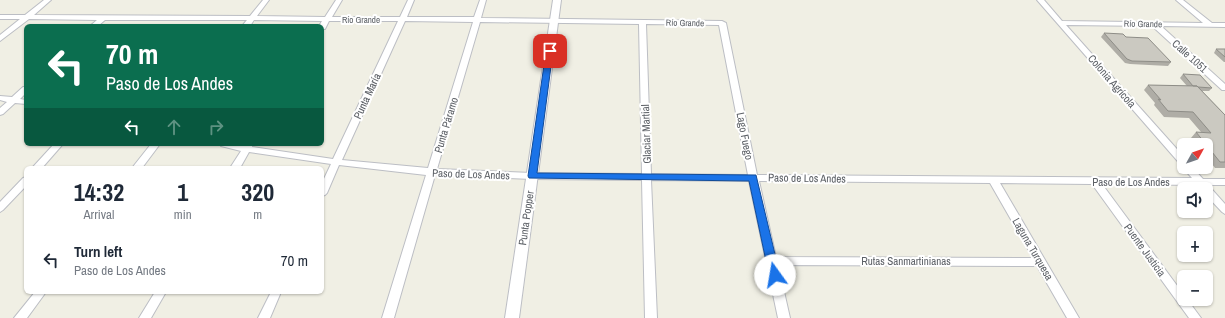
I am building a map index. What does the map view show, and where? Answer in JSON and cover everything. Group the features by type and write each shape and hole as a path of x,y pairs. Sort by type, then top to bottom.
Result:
{"street":[{"path":"0,39 48,0"},
{"path":"248,24 266,0"},
{"path":"324,24 339,0"},
{"name":"Punta María","path":"324,189 411,0"},
{"name":"Punta Páramo","path":"388,318 484,0"},
{"name":"Punta Popper","path":"512,318 557,0"},
{"name":"Colonia Agrícola","path":"1040,0 1062,23 1177,155"},
{"path":"1179,0 1209,24"},
{"name":"Río Grande","path":"0,17 252,18 326,20 554,20 722,23"},
{"path":"96,24 103,18"},
{"path":"173,24 179,18"},
{"name":"Glaciar Martial","path":"642,22 651,318"},
{"name":"Lago Fuego","path":"722,23 753,178 784,318"},
{"name":"Río Grande","path":"1062,23 1225,25"},
{"name":"Calle 1051","path":"1155,25 1225,88"},
{"path":"0,112 24,91"},
{"path":"0,98 24,102"},
{"path":"39,166 57,146"},
{"path":"139,166 154,146"},
{"path":"236,166 248,147"},
{"name":"Paso de Los Andes","path":"248,147 336,162 432,172 532,176 1177,182"},
{"path":"1194,174 1201,182"},
{"name":"Laguna Turquesa","path":"993,180 1073,318"},
{"path":"0,208 24,182"},
{"name":"Puente Justicia","path":"1095,182 1195,318"},
{"name":"Paso de Los Andes","path":"1213,182 1225,182"},
{"path":"1213,196 1225,210"},
{"name":"Rutas Sanmartinianas","path":"772,261 1040,262"},
{"path":"20,318 39,294"},
{"path":"145,318 160,294"},
{"path":"264,318 275,294"}],"building":[{"path":"1104,33 1123,34 1126,37 1148,38 1171,62 1132,61 1127,59"},
{"path":"1216,49 1225,49 1225,57"},
{"path":"1183,74 1200,75 1212,88 1193,86"},
{"path":"1148,85 1197,86 1225,115 1225,162 1220,162 1213,153 1213,138 1201,138 1196,132 1211,133 1193,112 1168,111 1158,99 1161,100"}],"route":[{"path":"550,51 532,176 753,178 775,275"}]}
